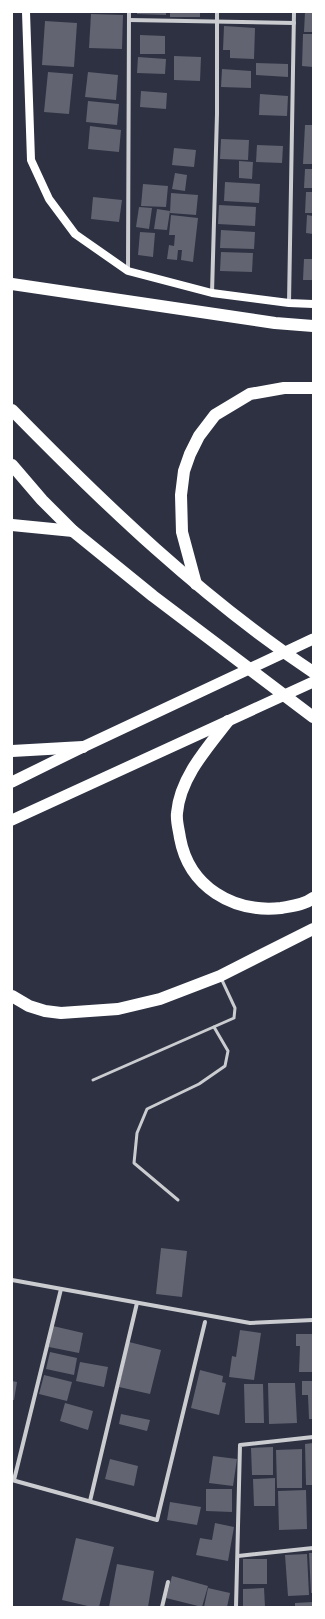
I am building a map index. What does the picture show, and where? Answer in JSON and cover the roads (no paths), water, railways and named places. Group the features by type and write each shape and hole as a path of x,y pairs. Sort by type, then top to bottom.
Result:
{"highway":[{"path":"12,284 275,323 313,326"},
{"path":"196,584 182,532 181,495 184,471 199,436 215,415 250,394 284,388 313,388"},
{"path":"12,410 85,483 196,584 271,644 313,672"},
{"path":"12,465 42,500 73,531 153,596 313,717"},
{"path":"12,525 37,526 73,531"},
{"path":"12,782 313,639"},
{"path":"12,820 313,682"},
{"path":"228,721 204,752 194,768 182,793 177,814 182,852 189,866 197,877 213,892 232,902 254,908 270,909 308,902 313,898"},
{"path":"12,751 83,747"},
{"path":"12,996 28,1006 45,1011 61,1013 118,1009 160,999 220,976 313,929"}],"main road":[{"path":"26,12 31,160 49,199 75,234 128,271 212,292 289,303 313,304"}],"street":[{"path":"128,271 129,12"},
{"path":"212,292 217,114 217,12"},
{"path":"289,303 294,12"},
{"path":"129,20 294,23"},
{"path":"12,1280 250,1323 313,1320"},
{"path":"61,1289 13,1480 157,1520 205,1322"},
{"path":"90,1501 137,1303"},
{"path":"236,1607 240,1445 313,1438"},
{"path":"238,1556 313,1548"},
{"path":"162,1607 168,1582"}],"lane":[{"path":"92,1080 234,1018 235,1008 220,976"},
{"path":"178,1200 134,1163 137,1133 147,1109 199,1084 225,1066 228,1051 214,1027"}]}
